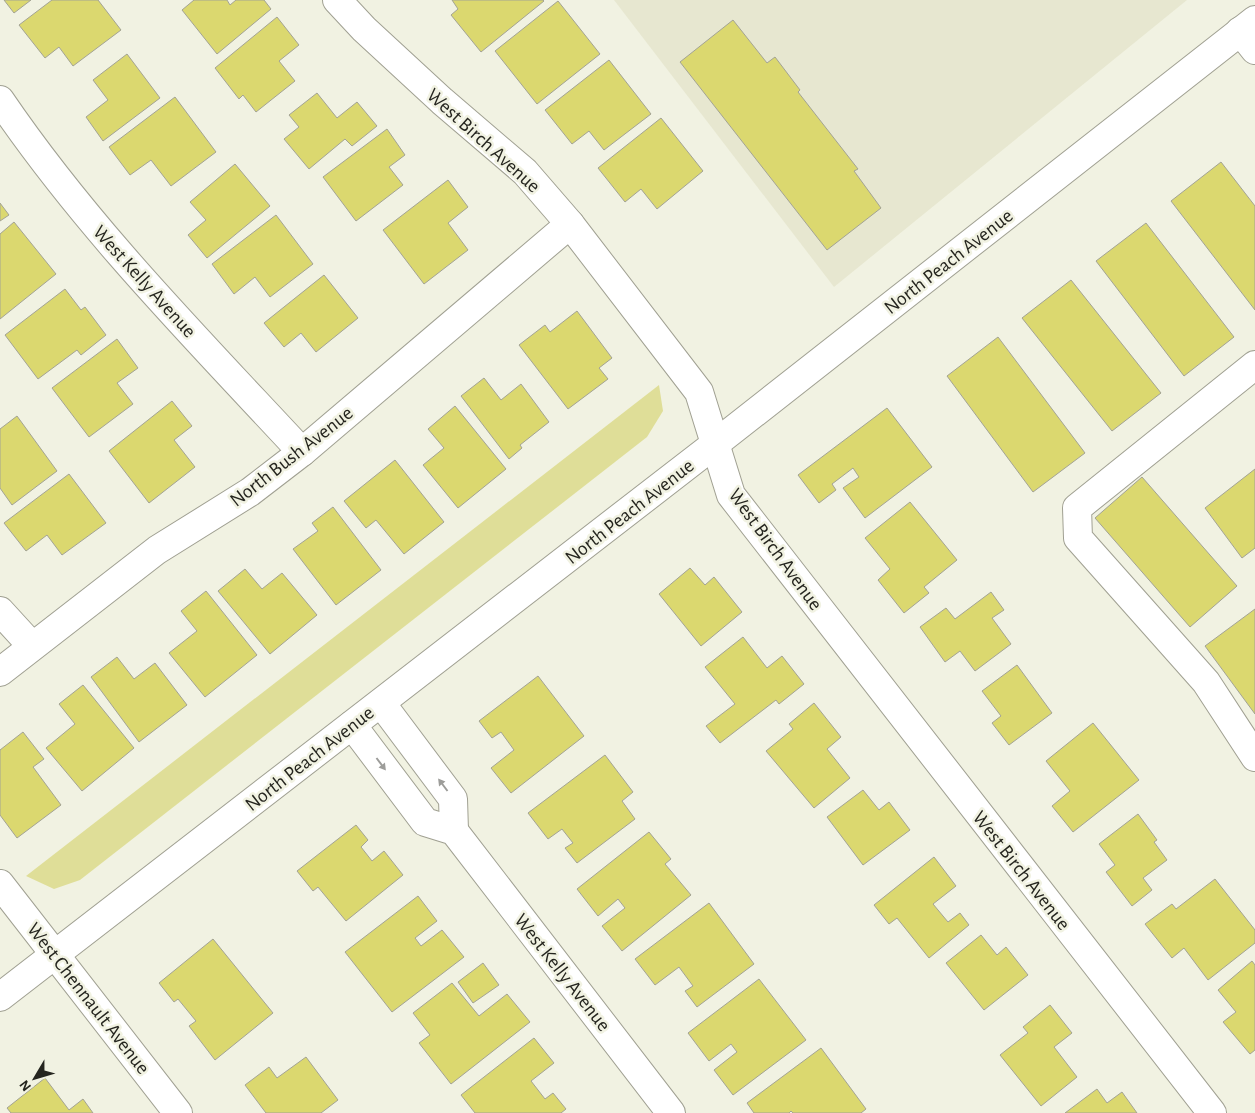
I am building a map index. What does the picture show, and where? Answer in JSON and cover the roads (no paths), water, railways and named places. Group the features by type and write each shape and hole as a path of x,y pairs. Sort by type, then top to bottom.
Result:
{"street":[{"name":"West Birch Avenue","path":"337,0 364,29 442,101 525,172 570,224 699,392 731,495 1212,1113"},
{"name":"North Peach Avenue","path":"0,997 715,444 1250,34"},
{"name":"West Kelly Avenue","path":"0,100 60,182 120,256 302,452"},
{"name":"North Bush Avenue","path":"0,672 157,550 250,492 302,452 570,224"},
{"path":"1255,365 1077,508 1078,538 1206,682 1255,757"},
{"path":"0,610 32,646"},
{"path":"352,725 425,822 454,831 453,799 380,703"},
{"name":"West Kelly Avenue","path":"454,831 671,1113"},
{"name":"West Chennault Avenue","path":"0,884 178,1113"}]}
